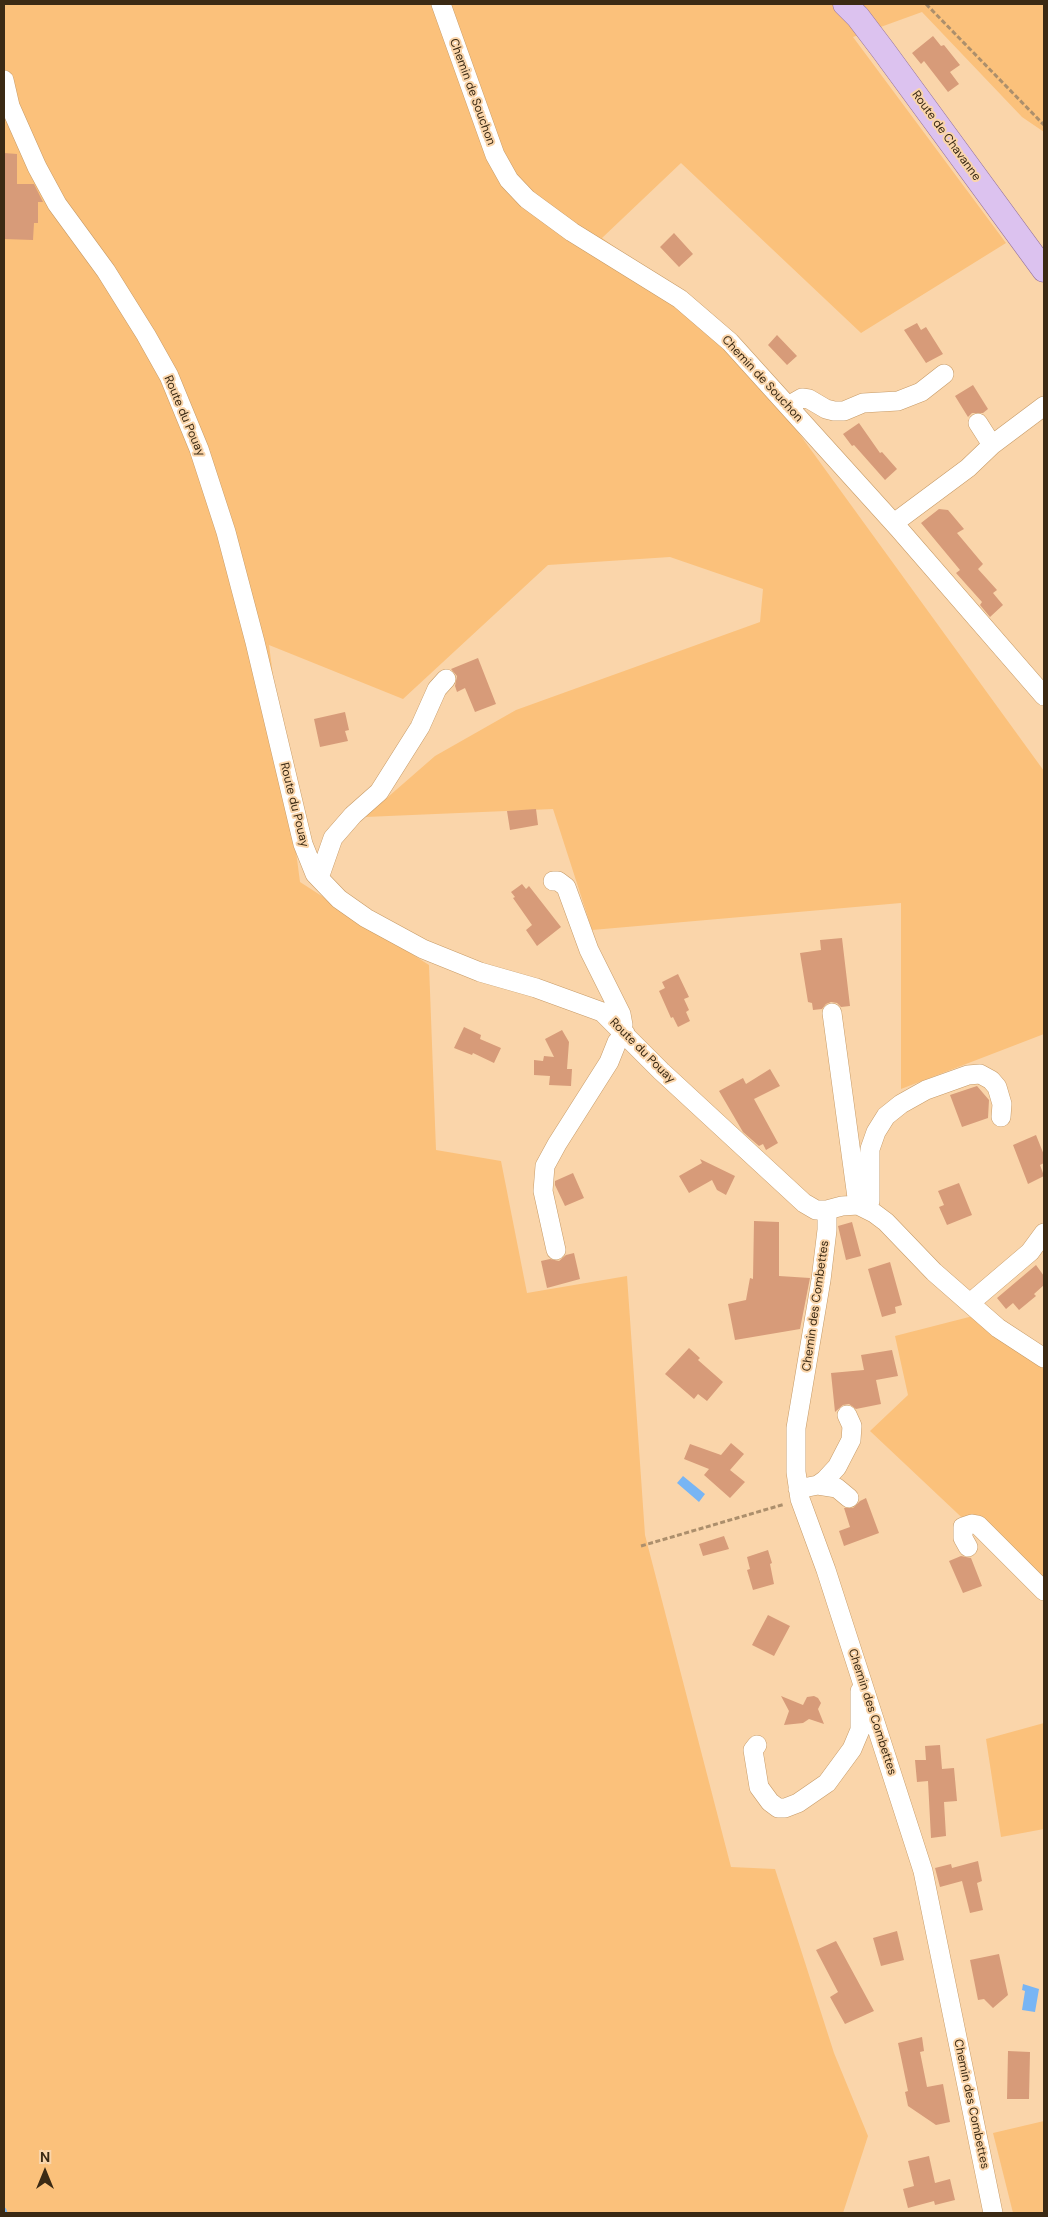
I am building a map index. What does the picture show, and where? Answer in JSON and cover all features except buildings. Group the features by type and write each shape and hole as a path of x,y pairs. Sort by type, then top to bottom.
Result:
{"main road":[{"name":"Route de Chavanne","path":"844,4 868,30 1044,270"}],"street":[{"name":"Chemin de Souchon","path":"441,4 495,155 508,180 527,199 572,232 680,299 730,342 894,523 1044,696"},
{"name":"Route du Pouay","path":"4,80 10,106 37,168 57,204 106,271 146,335 168,376 199,449 226,532 252,632 302,844 315,874 339,899 366,918 423,949 480,972 536,988 602,1012 661,1071 804,1203 816,1210 827,1210 842,1206 863,1207"},
{"path":"788,406 795,401 809,399 826,409 844,411 863,403 898,400 921,392 944,374"},
{"path":"894,523 968,468 992,445 1044,406"},
{"path":"978,423 992,445"},
{"path":"319,878 333,838 353,815 379,792 420,727 437,689 446,679"},
{"path":"553,881 558,880 566,887 588,950 621,1014 622,1025 622,1031 609,1062 557,1144 546,1166 543,1191 556,1250"},
{"path":"832,1013 863,1207 886,1222 934,1272 998,1328 1044,1358"},
{"path":"863,1207 870,1202 870,1149 876,1132 886,1116 900,1104 926,1090 968,1075 980,1074 991,1080 997,1088 1002,1104 1001,1117"},
{"name":"Chemin des Combettes","path":"827,1210 827,1230 821,1280 796,1428 795,1453 799,1494 826,1570 923,1871 993,2213"},
{"path":"970,1303 1030,1252 1044,1234"},
{"path":"799,1494 825,1480 837,1466 851,1440 852,1426 847,1414"},
{"path":"818,1485 837,1488 849,1498"},
{"path":"968,1547 963,1538 963,1527 972,1524 978,1526 1044,1590"},
{"path":"757,1745 753,1750 753,1764 759,1788 770,1802 778,1808 785,1808 798,1803 827,1783 841,1767 855,1744 860,1730 860,1688 863,1684"}],"path":[{"path":"926,4 1044,125"},
{"path":"641,1546 799,1494"}],"shaded area":[{"path":"4,4 1044,4 1044,132 1022,117 922,12 853,37 1006,243 861,333 681,163 602,238 716,319 1044,771 1044,1034 901,1089 901,903 592,930 553,809 365,817 435,756 516,710 760,622 763,589 670,557 548,565 403,699 269,645 300,882 429,965 436,1150 501,1161 527,1293 627,1276 645,1535 731,1867 775,1869 834,2053 868,2136 843,2213 4,2213"},
{"path":"973,1316 1044,1364 1044,1595 870,1431 908,1395 895,1336"},
{"path":"1044,1723 1044,1829 1001,1837 986,1739"},
{"path":"1044,2121 1044,2213 1013,2213 993,2133"}],"water":[{"path":"683,1476 705,1494 699,1502 677,1483"},
{"path":"1023,1984 1039,1989 1035,2012 1022,2010 1025,1991 1022,1990"}]}
